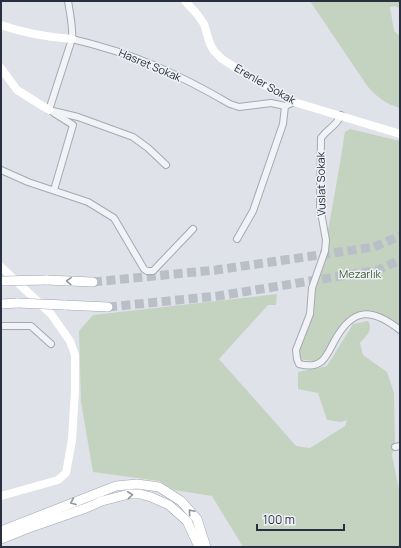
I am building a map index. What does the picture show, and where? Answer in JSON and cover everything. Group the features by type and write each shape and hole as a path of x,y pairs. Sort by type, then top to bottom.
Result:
{"main road":[{"path":"1,280 92,282"},
{"path":"1,304 18,303 108,307"},
{"path":"1,531 116,486 137,484 160,487 181,501 197,519 206,547"},
{"path":"1,539 102,501 129,494 140,494 151,497 168,505 187,521 199,547"}],"street":[{"path":"49,110 72,39 73,32 70,23 68,1"},
{"name":"Erenler Sokak","path":"185,1 201,19 210,44 214,51 222,59 294,102 400,134"},
{"name":"Hasret Sokak","path":"1,26 20,32 48,37 72,39 121,52 177,75 230,104 239,106 271,103 285,106"},
{"path":"1,68 17,90 73,125 54,190"},
{"path":"237,239 253,212 283,124 285,106 294,102"},
{"path":"49,110 78,117 133,137 148,148 166,165"},
{"name":"Vuslat Sokak","path":"341,115 334,127 326,130 321,138 320,207 326,240 325,251 312,288 310,314 296,350 296,360 299,364 307,367 321,362 350,318 359,315 379,317 400,330"},
{"path":"1,170 28,182 88,202 114,218 144,269 147,271 153,271 193,229"},
{"path":"1,267 51,314 70,340 75,355 72,440 66,473 58,480 1,496"},
{"path":"1,326 31,326 51,344"}],"green space":[{"path":"310,1 400,1 400,8 394,6 390,7 394,31 399,35 400,41 400,108 382,100 368,87"},
{"name":"Mezarlık","path":"350,129 400,141 400,330 364,315 338,334 321,362 297,359 325,246 345,132"},
{"path":"277,294 276,305 268,305 219,359 296,446 310,448 345,426 347,420 341,422 327,420 318,393 298,389 298,372 327,366 353,324 368,321 370,324 370,330 360,343 363,355 387,372 394,393 395,442 392,455 400,495 400,547 243,547 212,496 174,490 159,481 93,472 81,402 79,331 93,315"}],"tunnel":[{"path":"93,282 216,270 374,247 400,236"},
{"path":"108,307 218,296 378,270 400,260"}]}
